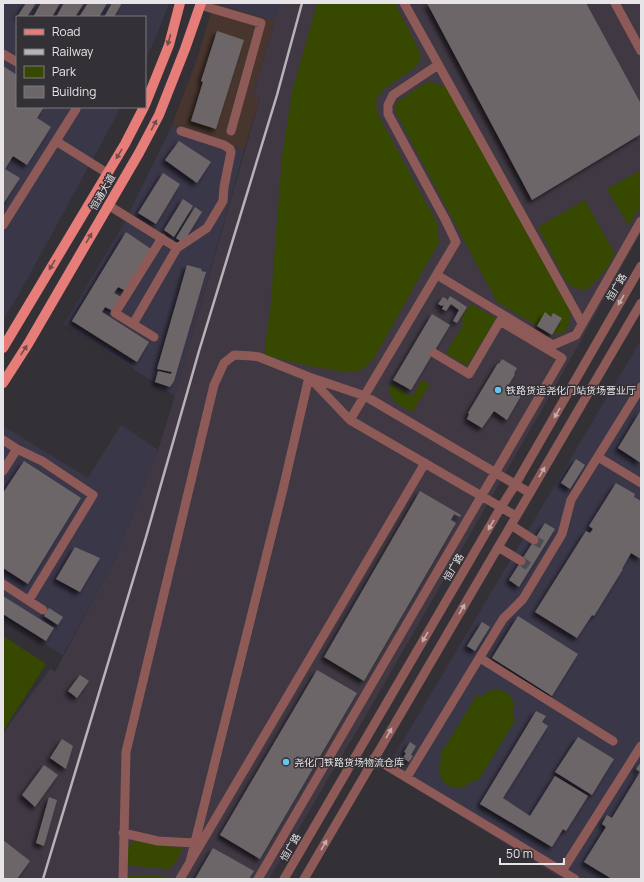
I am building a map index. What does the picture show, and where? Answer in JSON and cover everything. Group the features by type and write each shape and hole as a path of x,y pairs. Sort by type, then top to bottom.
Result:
{"main road":[{"name":"恒通大道","path":"146,103 168,44 180,3"},
{"name":"恒通大道","path":"3,383 28,344 159,115 185,49 200,4"},
{"name":"恒通大道","path":"3,348 125,144 144,108"}],"street":[{"path":"404,3 582,324"},
{"path":"615,3 641,51"},
{"path":"200,4 261,23 231,131"},
{"path":"3,54 16,61"},
{"path":"350,420 456,242 388,114 388,105 393,95 438,65"},
{"path":"3,226 76,108"},
{"path":"133,324 177,248 208,228 223,201 224,187 231,152 230,149 224,145 181,131"},
{"path":"56,141 107,173"},
{"path":"108,205 177,248"},
{"path":"437,275 553,345 576,335 641,221"},
{"path":"154,338 115,313 162,238"},
{"name":"恒广路","path":"284,879 501,507 515,486 641,266"},
{"path":"304,879 641,303"},
{"path":"258,879 562,358 500,321 469,374 434,353"},
{"path":"123,879 126,752 214,385 224,363 234,355 252,356 365,396 496,473 515,486 530,493"},
{"path":"309,377 350,420 516,516"},
{"path":"190,862 283,489 309,377"},
{"path":"407,777 504,619 523,599 535,570 548,549 562,534 572,500 641,387"},
{"path":"3,440 17,449 42,461 93,495 29,600"},
{"path":"3,471 17,449"},
{"path":"598,457 641,483"},
{"path":"180,879 425,463"},
{"path":"511,525 534,540"},
{"path":"498,547 521,561"},
{"path":"3,584 43,610"},
{"path":"480,658 613,741"},
{"path":"562,871 641,746"},
{"path":"374,758 575,879"},
{"path":"123,833 158,841 194,843"}],"shaded area":[{"path":"3,3 169,3 146,58 146,16 16,16 16,108 120,108 19,294 3,320"},
{"path":"214,3 275,21 253,95 260,97 244,150 172,125 197,59"},
{"path":"214,3 280,3 275,21"},
{"path":"280,3 641,3 641,232 561,376 373,703 269,879 3,879 3,733 50,669 55,672 116,557 158,450 175,396 260,98 253,96"},
{"path":"172,125 244,150 175,396 64,324 125,222"},
{"path":"641,340 641,879 562,879 385,769 390,767 394,756"},
{"path":"121,425 158,450 116,557 63,655 3,620 3,426 88,478"}],"green space":[{"path":"317,3 395,3 419,50 421,59 414,68 384,89 376,99 377,113 437,223 439,242 374,358 363,369 355,371 330,370 264,355 270,312 282,157 292,92"},
{"path":"431,82 446,87 571,313 569,324 564,333 549,333 497,302 395,111 396,103 423,84"},
{"path":"641,170 641,205 629,226 607,189"},
{"path":"585,200 615,254 602,274 586,290 575,288 566,282 538,227"},
{"path":"471,304 496,318 467,366 446,353 464,323 460,320"},
{"path":"422,380 430,384 412,412 398,404 392,398 389,383 412,397"},
{"path":"3,636 46,664 3,731"},
{"path":"493,689 499,689 508,693 514,706 512,716 516,719 478,781 474,779 467,785 460,788 448,785 440,774 442,758 439,756 477,695 481,697"},
{"path":"134,841 182,848 176,862 169,869 126,865 128,847"},
{"path":"126,875 167,875 165,879 126,879"}],"building":[{"path":"26,3 36,3 28,16 18,16"},
{"path":"41,3 60,3 53,16 34,16"},
{"path":"64,3 84,3 76,16 57,16"},
{"path":"88,3 107,3 100,16 80,16"},
{"path":"112,3 122,3 115,16 105,16"},
{"path":"427,3 586,3 641,104 641,134 532,200"},
{"path":"217,31 244,40 216,129 191,121 203,82 201,81"},
{"path":"3,66 16,74 16,108 43,108 37,118 51,127 27,165 13,156 5,169 20,178 3,204"},
{"path":"179,141 211,162 197,183 165,160"},
{"path":"163,173 180,184 156,224 138,213"},
{"path":"183,199 193,206 174,237 164,230"},
{"path":"195,207 202,212 183,243 176,238"},
{"path":"126,232 151,249 126,291 118,287 114,293 121,297 113,311 105,307 102,312 149,342 137,362 72,321"},
{"path":"187,265 202,269 201,271 206,272 174,381 170,387 155,382 158,371 171,374 172,372 157,369"},
{"path":"450,296 467,307 457,323 453,321 459,310 451,304 446,311 442,309 444,305 442,306 438,304 443,297 447,299 447,301"},
{"path":"545,312 551,317 553,313 562,318 552,335 537,326"},
{"path":"432,314 450,325 411,390 393,380"},
{"name":"铁路货运尧化门站货场营业厅","path":"502,359 517,368 508,386 522,394 507,420 494,411 482,428 467,419 468,413 498,363 499,364"},
{"path":"641,410 641,463 618,448"},
{"path":"576,459 585,465 570,489 561,483"},
{"path":"24,461 81,498 28,584 3,568 3,493"},
{"path":"616,483 635,494 634,497 641,501 641,559 631,553 623,569 594,616 592,615 577,638 535,612 586,531 590,533 593,529 589,526"},
{"path":"420,491 461,515 460,517 454,514 451,520 456,523 364,681 324,657"},
{"path":"545,523 555,529 519,587 509,580"},
{"path":"75,547 100,558 80,592 56,579"},
{"path":"3,596 54,628 46,641 3,614"},
{"path":"49,608 63,617 58,625 44,616"},
{"path":"518,616 578,654 552,696 492,658"},
{"path":"482,622 490,627 475,651 467,646"},
{"name":"尧化门铁路货场物流仓库","path":"317,670 357,693 260,859 220,835"},
{"path":"80,675 89,681 77,698 68,691"},
{"path":"536,711 546,716 542,722 548,726 503,798 530,816 555,776 588,796 566,831 563,829 552,847 480,804"},
{"path":"578,737 614,759 592,795 555,772"},
{"path":"62,739 73,746 66,769 50,758"},
{"path":"410,742 416,746 411,755 413,756 409,762 403,758 406,753 404,752"},
{"path":"641,762 641,879 612,879 584,862 606,827 602,824 607,815 612,818 640,772 636,769"},
{"path":"44,765 58,775 35,807 22,795"},
{"path":"49,797 57,800 44,846 36,843"},
{"path":"3,840 30,861 17,879 3,879"},
{"path":"213,848 254,871 249,879 195,879"}],"tunnel":[{"path":"534,540 545,546"},
{"path":"521,561 531,568"}],"railway":[{"path":"43,879 146,537 199,351 277,95 302,3"}],"place":[{"name":"铁路货运尧化门站货场营业厅","path":"498,390"},
{"name":"尧化门铁路货场物流仓库","path":"286,762"}]}
